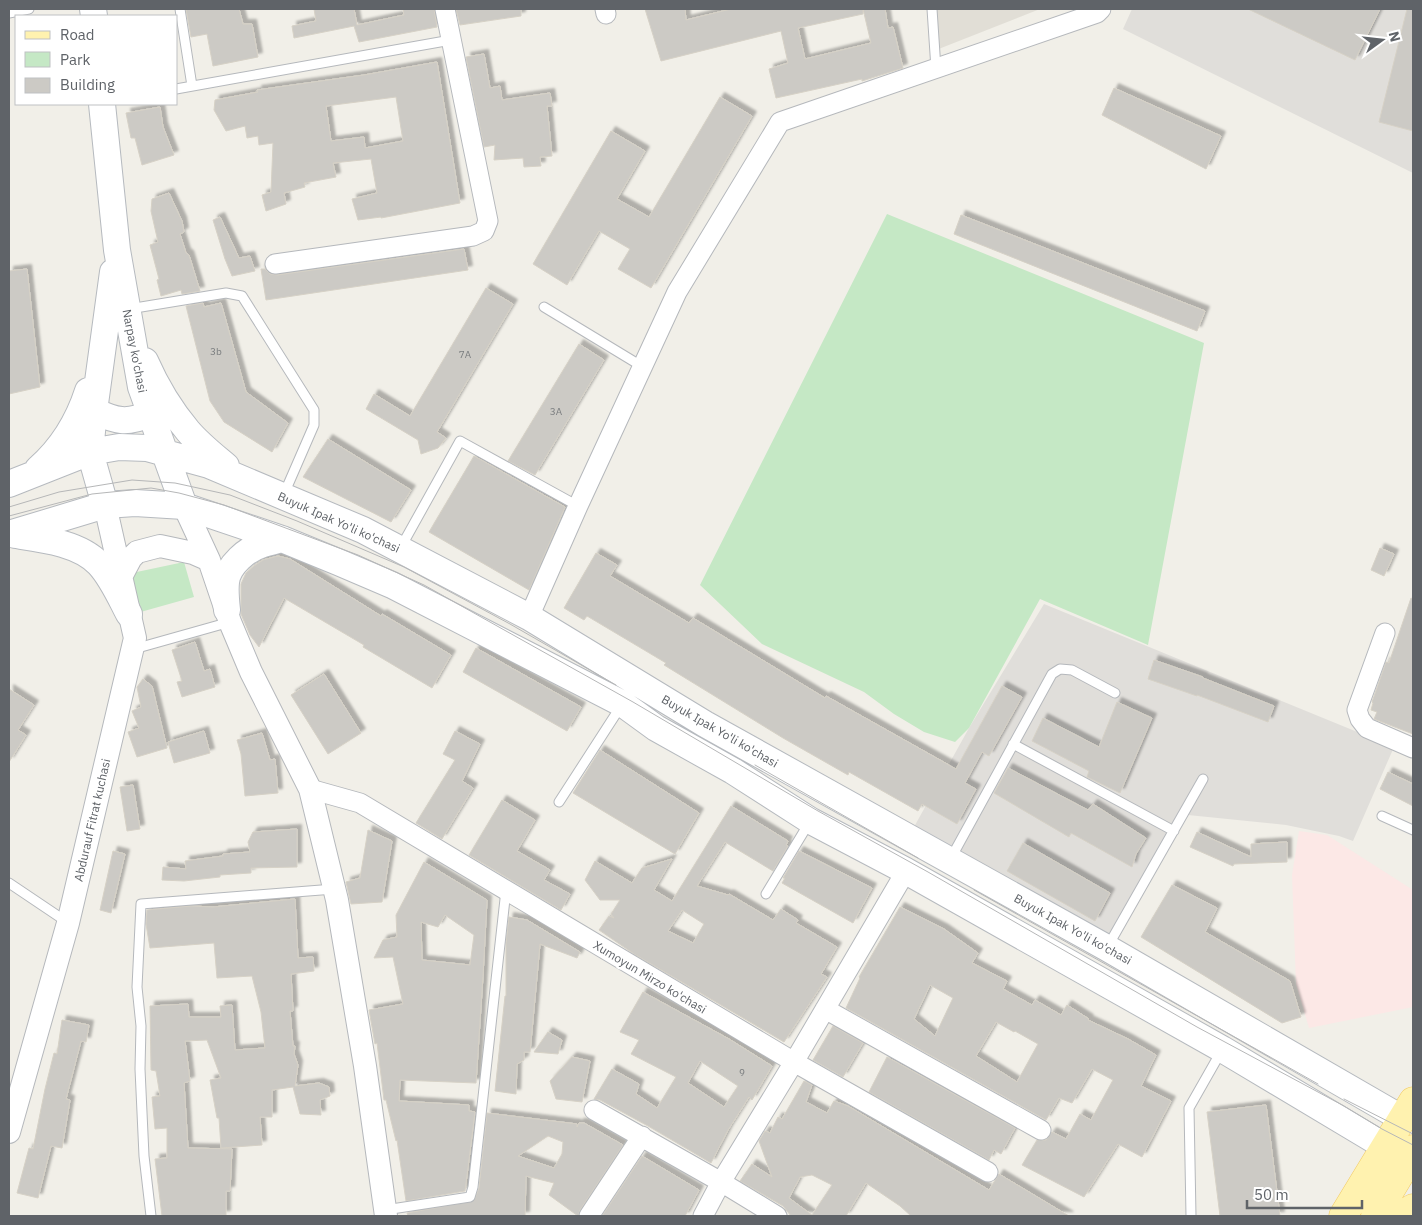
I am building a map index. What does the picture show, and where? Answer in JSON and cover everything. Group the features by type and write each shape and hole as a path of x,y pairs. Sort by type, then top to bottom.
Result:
{"main road":[{"name":"Narpay ko'chasi","path":"102,105 116,250 141,387 184,506"},
{"name":"Narpay ko'chasi","path":"105,505 90,452 116,250"},
{"path":"129,320 151,374 188,431 239,478"},
{"path":"20,480 49,459 66,438 85,400 102,350"},
{"path":"94,411 124,422 150,414"},
{"name":"Buyuk Ipak Yo'li ko'chasi","path":"20,480 90,452 119,447 147,448 209,465 363,530 529,617 705,724 1410,1115"},
{"path":"9,534 105,505 135,503 184,506 282,539 392,585 623,704 656,728 733,772 811,821 906,871 1405,1155"},
{"path":"9,534 56,542 75,548 98,563 112,582 129,614"},
{"path":"229,616 225,583 228,572 239,559 252,549 262,544 282,539"},
{"path":"1375,1216 1405,1155 1410,1115"},
{"path":"1343,1216 1405,1155"},
{"path":"1400,1216 1413,1208"}],"street":[{"path":"275,264 473,236 484,231 488,221 445,9"},
{"path":"529,617 677,292 780,122 1097,13 1102,9"},
{"name":"Abdurauf Fitrat kuchasi","path":"9,1132 68,923 135,638 105,505"},
{"path":"184,506 209,560 251,672 310,789 334,889 365,1066 385,1213"},
{"path":"121,577 131,558 137,552 160,546 193,552 209,560"},
{"path":"1384,633 1357,710 1360,719 1367,728 1413,748"},
{"name":"Xumoyun Mirzo ko'chasi","path":"310,789 360,803 794,1062 988,1172"},
{"path":"703,1216 721,1182 906,871"},
{"path":"824,1009 1041,1130"},
{"path":"594,1110 642,1136 777,1216"},
{"path":"589,1216 642,1136"}],"lane":[{"path":"9,12 29,9"},
{"path":"180,9 192,86"},
{"path":"932,9 936,69"},
{"path":"178,89 450,40"},
{"path":"129,320 226,293 242,296 314,410 314,425 283,497"},
{"path":"544,307 643,367"},
{"path":"400,550 460,440 578,506"},
{"path":"132,649 229,616"},
{"path":"950,860 1052,674 1060,669 1072,670 1115,693"},
{"path":"560,802 623,704"},
{"path":"1014,744 1174,832"},
{"path":"1107,948 1203,779"},
{"path":"1382,816 1413,830"},
{"path":"766,894 811,821"},
{"path":"9,883 68,923"},
{"path":"151,1216 144,1156 140,1069 142,1026 137,987 142,904 334,889"},
{"path":"385,1213 470,1197 473,1187 506,890"},
{"path":"1191,1216 1189,1108 1222,1050"}],"shaded area":[{"path":"930,9 1040,9 931,52"},
{"path":"1132,9 1413,9 1413,173 1123,29"},
{"path":"1044,604 1394,747 1353,841 1339,836 1286,825 1188,815 1112,936 914,827 969,728"},
{"path":"1299,831 1327,835 1413,890 1413,1007 1309,1028 1296,984 1292,875"}],"green space":[{"path":"887,214 1204,343 1148,645 1040,599 969,728 955,742 924,732 894,714 864,692 762,644 700,585"},
{"path":"184,562 194,597 137,613 132,573"}],"building":[{"path":"186,9 239,9 243,24 252,24 258,57 213,66 207,34 191,37"},
{"path":"314,9 354,9 357,25 404,15 403,9 434,9 437,27 359,42 354,26 294,38 292,26 316,21"},
{"path":"456,9 521,9 521,16 460,25"},
{"path":"645,9 685,9 686,20 731,9 863,9 885,9 888,28 893,27 903,68 862,81 862,79 776,98 769,69 788,63 781,31 661,61","holes":["863,9 871,43 805,59 798,28 863,14"]},
{"path":"1248,9 1380,9 1355,60"},
{"path":"1407,9 1413,9 1413,131 1379,122"},
{"path":"484,54 490,88 500,86 502,100 550,93 552,106 547,106 552,156 540,157 541,166 524,167 523,158 494,160 495,145 484,147 466,57"},
{"path":"437,62 460,203 381,218 358,220 352,199 377,193 371,159 333,163 336,177 304,183 305,187 284,193 286,204 266,211 262,195 271,192 273,143 259,145 258,136 247,138 245,126 226,131 214,110 215,100 258,92 257,90 364,75","holes":["396,97 403,141 365,148 364,137 331,141 326,106"]},
{"path":"1114,88 1221,136 1206,169 1102,115"},
{"path":"720,97 752,116 651,288 618,269 630,249 599,231 567,285 533,264 611,131 645,151 617,199 649,217"},
{"path":"160,107 163,127 174,155 142,165 135,138 131,138 126,113"},
{"path":"169,193 182,221 184,232 180,234 186,253 189,255 200,291 182,294 181,290 161,296 157,280 159,279 150,245 158,242 151,211 152,199"},
{"path":"961,215 1205,311 1197,331 954,234"},
{"path":"220,217 239,258 250,256 255,271 232,276 213,220"},
{"path":"464,249 468,270 266,300 261,269 265,269 270,274 277,275"},
{"path":"27,269 40,387 9,394 9,271"},
{"path":"486,288 513,304 437,432 446,438 438,448 421,454 418,440 366,409 374,394 410,416"},
{"path":"203,303 204,307 221,303 246,392 288,423 272,452 224,422 210,401 186,306"},
{"path":"579,344 604,360 535,475 508,461"},
{"path":"328,439 411,490 391,522 303,477"},
{"path":"474,456 565,507 529,590 429,532"},
{"path":"1380,548 1394,554 1384,576 1371,570"},
{"path":"596,553 617,565 610,576 689,623 693,618 825,698 826,696 956,769 1002,686 1022,697 989,756 982,752 965,783 976,789 957,824 922,804 918,811 849,772 848,775 783,738 664,665 666,663 587,616 584,620 564,608"},
{"path":"278,556 290,559 381,616 382,614 451,655 432,688 284,598 259,647 250,635 241,614 241,584 246,573 254,566 263,560"},
{"path":"1411,598 1413,599 1413,734 1374,719 1377,712 1371,710 1386,662 1389,663"},
{"path":"195,642 204,671 210,669 215,687 182,697 177,682 182,681 172,650"},
{"path":"476,648 581,707 567,731 463,672"},
{"path":"1154,660 1203,677 1274,706 1268,722 1148,679"},
{"path":"324,674 361,733 328,754 291,695"},
{"path":"143,679 152,686 167,748 137,757 128,732 139,728 132,711 141,707 137,687"},
{"path":"9,689 34,705 18,730 26,735 9,762"},
{"path":"1117,702 1152,718 1120,793 1087,777 1089,771 1032,741 1043,718 1099,747"},
{"path":"204,731 210,753 174,763 168,742"},
{"path":"455,731 480,744 462,781 473,788 442,839 416,823 455,760 443,754"},
{"path":"262,733 270,760 275,759 278,793 245,796 241,754 237,740"},
{"path":"600,750 699,813 675,854 573,793"},
{"path":"1008,768 1088,810 1093,804 1146,838 1136,854 1132,867 1071,833 1069,837 994,793"},
{"path":"1388,772 1413,784 1413,806 1380,789"},
{"path":"133,785 140,829 127,831 120,787"},
{"path":"502,800 535,820 517,851 550,870 544,880 570,894 561,910 469,855"},
{"path":"731,806 788,841 786,845 788,846 773,871 725,842 697,886 729,894 773,920 781,909 798,920 796,923 837,947 821,974 827,977 784,1042 634,954 599,930 609,916 614,918 611,914 620,900 600,900 585,880 595,861 632,883 642,868 672,859 654,890 672,901","holes":["682,910 704,924 693,943 668,931"]},
{"path":"297,829 297,867 251,868 251,873 220,875 220,877 184,881 162,880 163,867 186,869 185,861 223,856 223,854 250,852 248,842 253,832"},
{"path":"368,830 392,841 382,902 351,904 346,882 360,878"},
{"path":"1197,832 1251,857 1251,844 1287,842 1287,862 1234,864 1233,866 1190,847"},
{"path":"1023,843 1110,893 1095,921 1007,871"},
{"path":"113,851 125,854 111,913 100,910"},
{"path":"799,851 872,888 853,923 782,883"},
{"path":"424,862 487,900 476,1083 400,1080 399,1101 469,1105 469,1111 475,1112 465,1191 406,1201 397,1140 386,1100 384,1100 377,1043 375,1044 369,1010 403,1004 393,957 374,958 383,940 397,937 396,915","holes":["445,915 474,935 470,965 422,960 421,922 438,927"]},
{"path":"1172,885 1217,908 1205,932 1290,981 1301,1017 1282,1023 1141,937"},
{"path":"295,899 298,958 313,957 314,971 291,974 293,1011 290,1011 293,1046 295,1046 294,1054 298,1065 295,1086 319,1083 329,1087 330,1096 320,1100 321,1115 300,1114 293,1087 272,1090 272,1117 260,1117 262,1145 221,1148 219,1118 217,1118 210,1080 221,1078 207,1040 185,1041 190,1081 184,1083 188,1148 232,1149 230,1191 226,1191 226,1215 162,1216 155,1159 167,1158 167,1128 155,1129 152,1097 160,1096 156,1071 151,1070 150,1006 188,1004 189,1017 221,1017 220,1006 232,1005 235,1050 265,1048 261,1012 252,976 217,978 214,943 150,948 146,924 147,910 191,906 213,907"},
{"path":"900,907 944,929 978,953 972,963 1007,981 1003,989 1032,1005 1035,1000 1061,1015 1067,1005 1088,1020 1156,1055 1141,1086 1171,1101 1142,1157 1118,1144 1084,1197 1022,1165 1037,1140 1046,1140 1052,1132 1066,1139 1080,1114 1091,1120 1113,1080 1092,1069 1072,1103 1059,1098 1046,1120 846,1008 859,977","holes":["930,985 953,998 935,1036 914,1019","996,1022 1038,1044 1017,1082 976,1056"]},
{"path":"509,917 527,920 580,952 577,958 540,944 530,1052 524,1052 524,1060 517,1064 516,1094 495,1091 506,996 506,943"},
{"path":"643,992 729,1039 772,1066 752,1100 749,1097 728,1130 711,1163 648,1126 600,1100 594,1099 612,1069 639,1084 636,1094 657,1108 676,1077 631,1054 639,1040 620,1032","holes":["700,1061 738,1086 724,1107 688,1083"]},
{"path":"62,1020 89,1025 86,1042 81,1041 66,1099 70,1100 62,1148 51,1146 38,1198 17,1193 29,1148 33,1149 54,1053 57,1054"},
{"path":"833,1026 863,1043 843,1077 813,1060"},
{"path":"548,1032 562,1040 558,1054 534,1052"},
{"path":"572,1057 590,1061 582,1102 556,1099 550,1081"},
{"path":"887,1057 1015,1128 1001,1154 994,1150 989,1160 869,1092"},
{"path":"804,1081 812,1085 806,1102 827,1113 834,1101 848,1106 989,1190 999,1174 1069,1216 911,1216 900,1206 866,1183 846,1216 791,1216 783,1206 740,1181 752,1164 772,1177 759,1141 765,1131 770,1133 778,1117 782,1119","holes":["812,1175 832,1185 812,1215 789,1198 800,1177"]},
{"path":"1266,1105 1280,1216 1220,1216 1207,1112"},
{"path":"487,1113 577,1124 577,1127 579,1123 584,1123 623,1145 580,1210 578,1216 549,1195 554,1183 526,1176 525,1216 408,1216 407,1213 474,1201 479,1188","holes":["548,1136 563,1142 562,1154 554,1168 518,1156"]},
{"path":"642,1156 699,1190 685,1216 602,1216"}],"tram line":[{"path":"9,507 59,492 132,480 175,483 230,495 297,521 404,567 510,624 616,685"},
{"path":"9,516 92,494 151,488 224,505 358,555 424,585 633,702 818,811 1197,1027 1413,1145"},
{"path":"755,765 918,858"},
{"path":"974,890 1318,1084"},
{"path":"1344,1099 1413,1134"}]}
